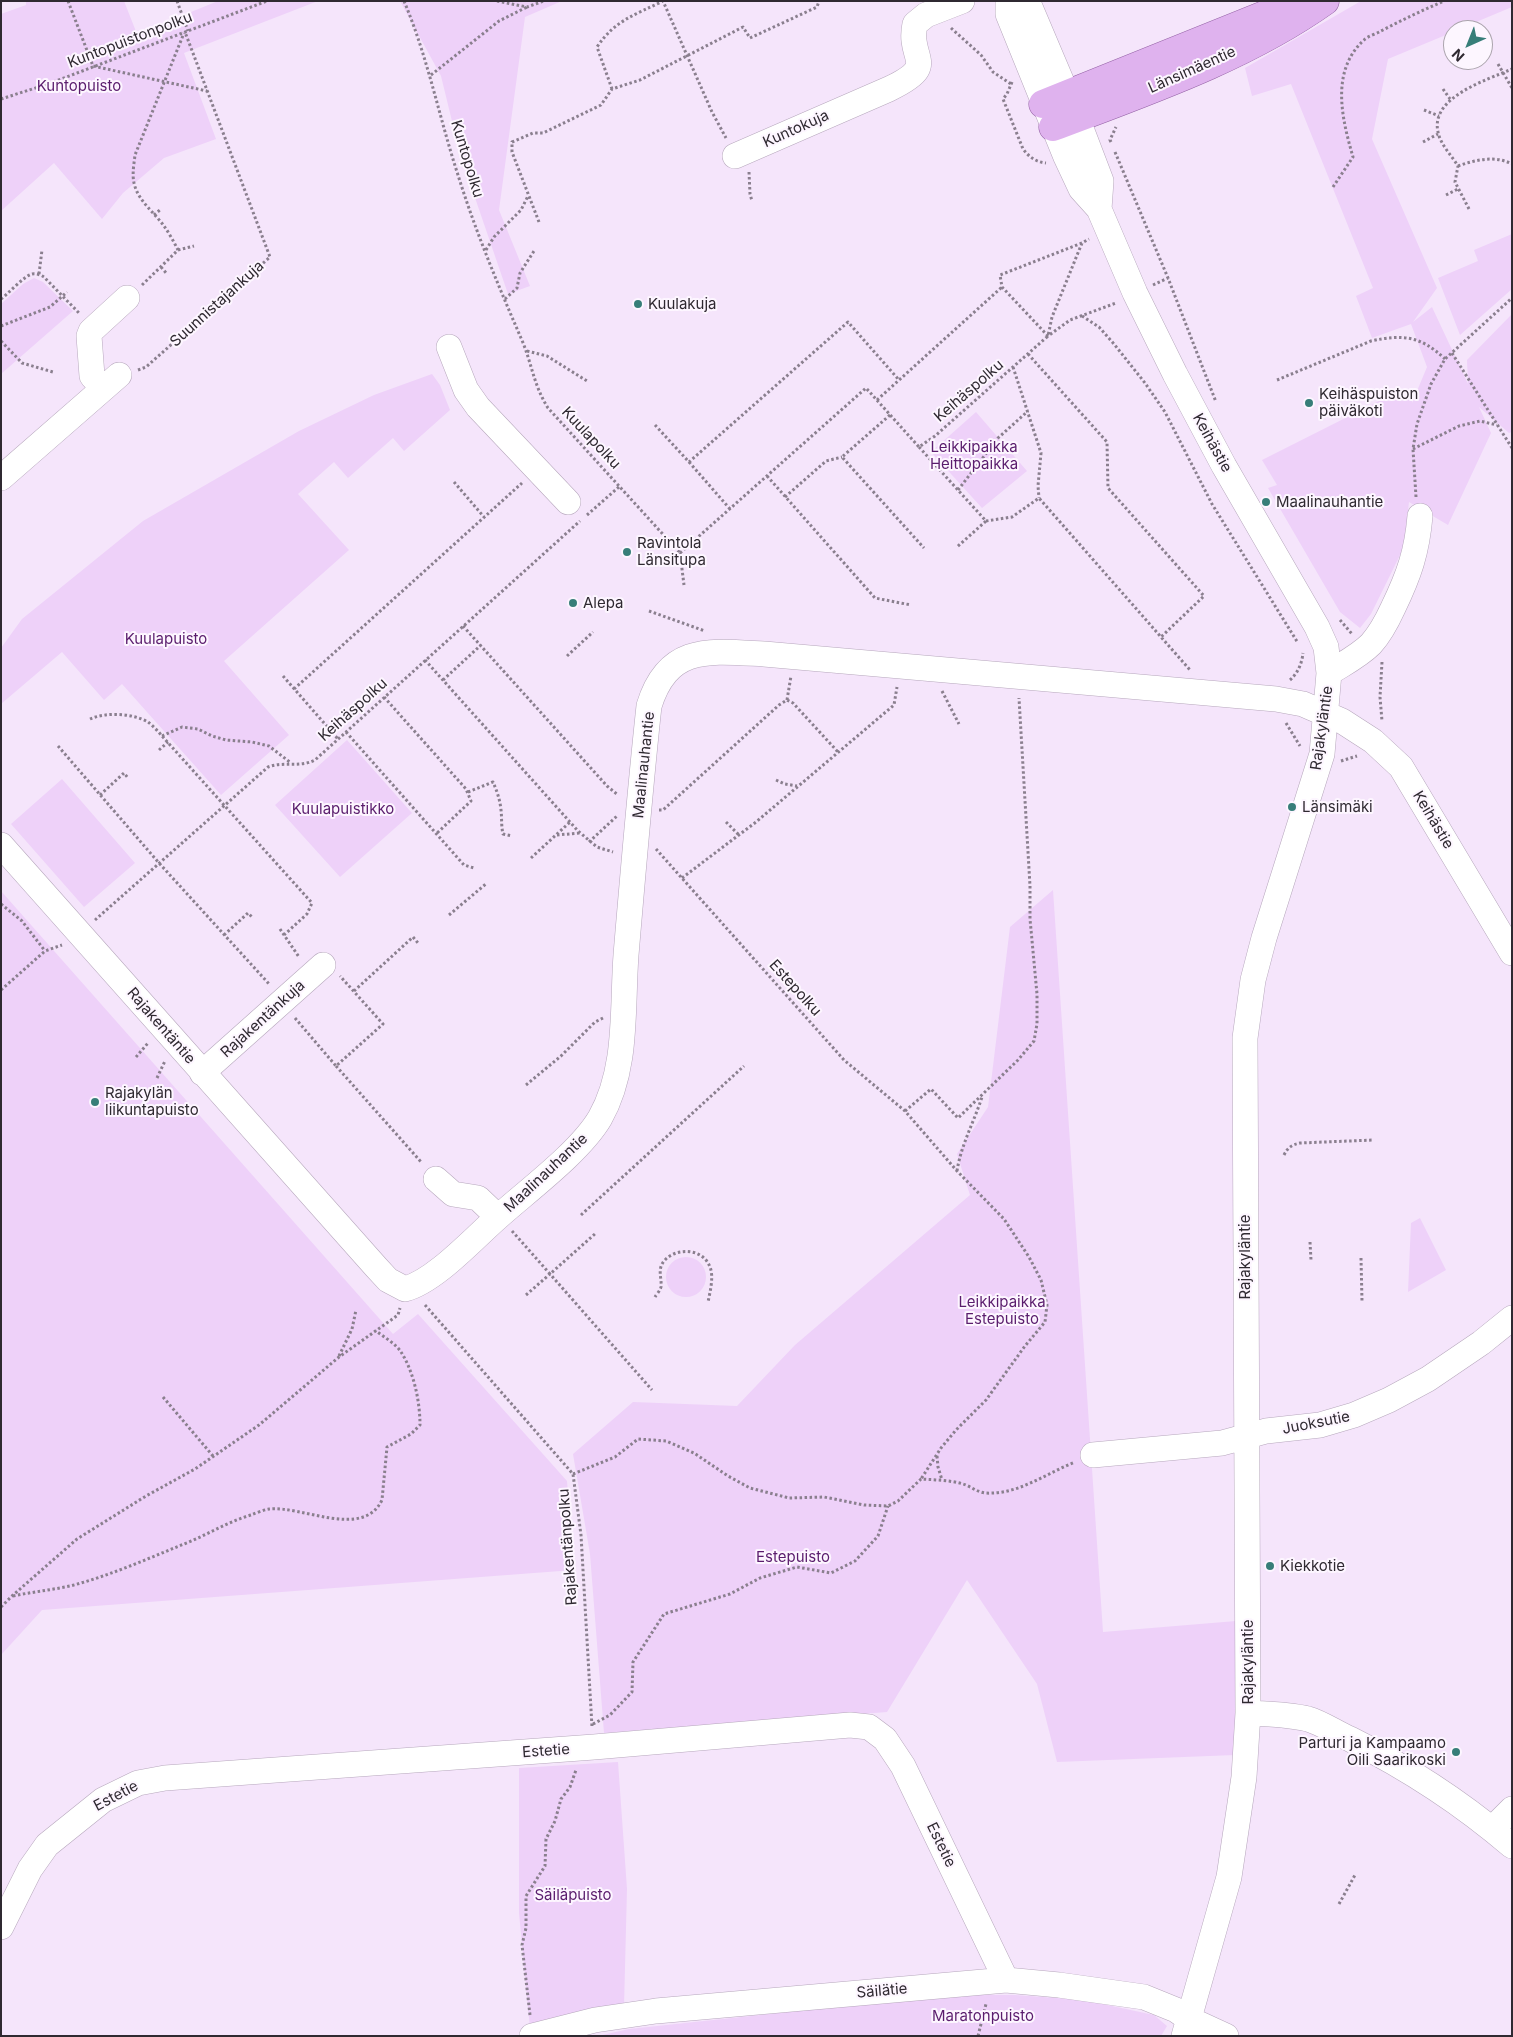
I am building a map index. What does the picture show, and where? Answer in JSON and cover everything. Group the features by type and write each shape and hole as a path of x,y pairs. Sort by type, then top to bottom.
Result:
{"main road":[{"name":"Länsimäentie","path":"1060,111 1284,7 1310,1"},
{"name":"Länsimäentie","path":"1060,111 1186,75 1272,35 1325,1"}],"street":[{"path":"926,15 962,1"},
{"path":"1008,1 1008,14 1060,111"},
{"path":"1024,1 1030,7 1060,111"},
{"name":"Kuntokuja","path":"742,164 913,76 918,68 919,58 913,37 915,24 926,15"},
{"name":"Keihästie","path":"1060,111 1081,189 1103,220 1135,293 1198,419 1317,627 1326,647 1329,673"},
{"path":"111,382 92,376 89,336 127,298"},
{"path":"449,347 466,390 478,407 568,502"},
{"path":"1,478 111,382"},
{"name":"Rajakyläntie","path":"1186,2028 1229,1877 1244,1777 1248,1713 1245,1038 1253,980 1264,938 1322,754 1329,673 1354,658 1370,645 1387,620 1408,577 1418,541 1420,516"},
{"name":"Maalinauhantie","path":"405,1290 420,1284 503,1222 589,1134 610,1097 619,1060 626,958 649,706 653,693 670,668 689,657 706,652 728,652 1286,700 1327,713"},
{"name":"Keihästie","path":"1327,713 1373,741 1401,767 1512,953"},
{"name":"Rajakentäntie","path":"1,845 376,1267 388,1280 405,1290"},
{"name":"Rajakentänkuja","path":"202,1073 282,1002 323,970"},
{"path":"436,1179 453,1194 478,1198 503,1222"},
{"name":"Juoksutie","path":"1093,1455 1222,1443 1266,1431 1320,1425 1354,1415 1389,1400 1428,1379 1512,1318"},
{"path":"1248,1713 1279,1714 1310,1720 1400,1765 1442,1792 1512,1846"},
{"name":"Estetie","path":"1,1927 30,1868 47,1845 103,1800 138,1783 165,1778 588,1740 850,1725 869,1727 885,1739 903,1766 998,1980"},
{"path":"1492,1829 1512,1809"},
{"name":"Säilätie","path":"534,2035 596,2020 648,2012 998,1980 1059,1985 1144,1997 1176,2010 1186,2028 1226,2036"}],"path":[{"path":"68,1 93,66 207,91"},
{"name":"Suunnistajankuja","path":"111,382 146,367 270,257 207,91 177,1"},
{"name":"Kuntopuistonpolku","path":"1,98 48,84 267,1"},
{"name":"Kuntopolku","path":"404,1 431,75 458,175 514,321"},
{"path":"497,1 527,7"},
{"path":"431,75 499,20 544,1"},
{"path":"612,89 597,47 607,32 619,23 663,1 712,112 742,164 752,201"},
{"path":"539,222 512,152 512,142 533,132 543,133 601,105 612,89 640,80 743,27 750,38 817,7 819,1"},
{"path":"1333,187 1353,157 1344,126 1340,92 1349,60 1364,40 1411,15 1444,1"},
{"path":"926,15 940,20 958,33 981,55 993,72 1012,85 1002,99"},
{"path":"178,250 164,226 137,193 133,168 135,155 186,32"},
{"path":"1498,64 1512,88"},
{"path":"1469,210 1455,182 1458,166 1438,134 1439,116 1450,99 1512,69"},
{"path":"1442,88 1450,99"},
{"path":"1424,110 1439,116"},
{"path":"1116,127 1110,140 1168,278 1219,409"},
{"path":"1423,142 1438,134"},
{"path":"1458,166 1476,159 1495,159 1512,164"},
{"path":"1446,195 1458,189"},
{"path":"486,250 494,237 521,210 528,195"},
{"path":"154,215 161,209"},
{"path":"1048,336 1052,317 1082,243 1103,220"},
{"path":"1048,336 1002,287 1000,275 1082,243"},
{"path":"127,298 178,250 194,246"},
{"path":"38,274 42,250"},
{"path":"505,299 517,288 520,273 534,252"},
{"path":"161,267 167,274"},
{"path":"22,273 26,278"},
{"path":"1,300 26,278 32,274 38,274 44,277 80,314 82,320"},
{"path":"1150,287 1168,278"},
{"path":"877,400 1002,287"},
{"path":"1,326 50,307 67,292"},
{"path":"1420,516 1414,485 1413,449 1417,424 1431,384 1445,359 1512,298"},
{"name":"Keihäspolku","path":"919,447 935,436 1048,336 1070,320 1123,300"},
{"path":"1082,316 1099,327 1109,338 1145,383 1165,412 1212,504 1296,638 1303,654 1301,665 1295,676 1287,682 1283,720 1302,750"},
{"name":"Kuulapolku","path":"514,321 526,351 536,388 548,408 680,553"},
{"path":"689,462 848,322 899,380"},
{"path":"1277,380 1371,341 1386,338 1403,337 1419,340 1433,348 1445,359"},
{"path":"1,341 22,363 52,372"},
{"path":"526,351 547,356 587,381"},
{"path":"1452,353 1512,448"},
{"path":"1028,354 1107,442 1108,488 1204,596 1161,637"},
{"path":"1013,367 1041,454 1038,486 1040,498 1190,671"},
{"path":"684,585 680,553 866,388 986,521"},
{"path":"958,490 998,438 1028,411"},
{"path":"785,497 826,461 842,457 890,415"},
{"path":"1413,449 1459,426 1480,421 1497,425"},
{"path":"655,425 730,509"},
{"path":"842,457 924,548"},
{"path":"766,476 875,598 912,605"},
{"path":"294,689 524,481"},
{"path":"454,482 484,517"},
{"name":"Keihäspolku","path":"90,924 268,767 278,763 307,764 315,760 620,486"},
{"path":"957,547 986,521 1012,517 1040,498"},
{"path":"649,611 713,634"},
{"path":"1337,617 1347,630 1370,645 1383,657 1380,697 1383,726 1373,741 1358,756 1340,762"},
{"path":"463,626 607,786 621,797"},
{"path":"567,656 593,632"},
{"path":"443,680 481,645"},
{"path":"425,660 580,834 589,842 602,849 621,854"},
{"path":"653,811 663,810 779,705 787,700 791,673"},
{"path":"283,676 338,739"},
{"path":"905,1111 931,1089 958,1118 1018,1060 1034,1041 1037,1024 1037,994 1030,919 1030,886 1017,677"},
{"path":"682,878 739,835 894,704 897,682"},
{"path":"940,686 960,724"},
{"path":"384,697 468,792 471,801 436,834"},
{"path":"787,700 793,703 838,752"},
{"path":"90,719 103,715 138,717 148,723 168,742 225,805 312,904 307,914 284,935"},
{"path":"162,736 182,727 198,729 226,740 252,742 269,746 291,764"},
{"path":"346,732 464,865 474,868"},
{"path":"159,750 168,742"},
{"path":"58,746 218,931 224,935 252,969 275,992 336,1066 436,1179"},
{"path":"100,795 124,774 128,778"},
{"path":"776,780 798,786"},
{"path":"468,792 494,782 499,796 503,834 512,836"},
{"path":"589,842 613,819"},
{"path":"531,858 570,822"},
{"path":"726,822 739,835"},
{"path":"556,835 580,834"},
{"name":"Estepolku","path":"654,845 844,1060 905,1111 957,1171 1004,1219 1041,1280 1046,1305 1045,1322 986,1400 956,1430 921,1479 898,1501 888,1506"},
{"path":"449,915 488,883"},
{"path":"1,904 22,921 46,951"},
{"path":"224,935 248,913 252,917"},
{"path":"280,929 284,935 323,970 354,991 383,1024 336,1066"},
{"path":"354,991 413,937 418,943"},
{"path":"1,990 46,951 66,944"},
{"path":"526,1085 561,1056 595,1022 624,1006"},
{"path":"136,1057 151,1038"},
{"path":"157,1078 168,1056"},
{"path":"581,1216 744,1066"},
{"path":"957,1171 960,1154 973,1124 982,1096"},
{"path":"1284,1155 1287,1149 1300,1143 1374,1140"},
{"path":"503,1222 652,1390"},
{"path":"526,1295 596,1233"},
{"path":"1310,1242 1310,1260"},
{"path":"654,1297 661,1288 660,1269 665,1261 672,1255 689,1251 698,1254 710,1267 711,1278 708,1302"},
{"path":"1361,1258 1362,1301"},
{"path":"1,1607 77,1539 146,1496 196,1469 259,1426 339,1357 398,1315 405,1290"},
{"name":"Rajakentänpolku","path":"405,1290 424,1304 573,1474 582,1535 588,1740 575,1776 561,1799 555,1821 546,1839 545,1866 526,1896 526,1928 522,1945 530,2018 534,2035"},
{"path":"339,1357 352,1328 356,1310"},
{"path":"12,1596 70,1586 94,1578 187,1543 229,1522 269,1509 294,1510 317,1517 360,1519 379,1506 382,1500 387,1447 411,1434 420,1425 420,1416 414,1381 400,1351 376,1331"},
{"path":"163,1397 213,1456"},
{"path":"573,1474 616,1457 638,1440 666,1441 694,1452 728,1476 750,1488 789,1498 824,1497 864,1505 888,1506 878,1536 856,1561 830,1573 797,1567 760,1578 730,1594 664,1614 633,1662 632,1692 588,1740"},
{"path":"921,1479 963,1484 983,1493 997,1492 1024,1486 1093,1455"},
{"path":"936,1456 942,1480"},
{"path":"1339,1904 1355,1875"},
{"path":"978,2036 998,1980"}],"green space":[{"name":"Kuntopuisto","path":"26,1 124,1 137,34 218,1 318,1 184,53 216,139 164,158 123,193 102,219 54,163 1,211 1,14 26,5"},
{"path":"400,1 562,1 525,17 499,210 530,286 508,294 460,154 441,76"},
{"path":"1361,1 1512,1 1512,7 1481,20 1443,20 1443,36 1388,59 1372,139 1437,288 1413,322 1432,307 1468,384 1467,360 1512,314 1512,432 1509,433 1479,407 1491,433 1448,525 1409,502 1404,547 1371,614 1360,628 1340,612 1268,488 1277,485 1262,460 1391,395 1412,400 1412,403 1427,367 1411,324 1372,338 1356,296 1373,288 1291,84 1252,96 1245,68"},
{"path":"1512,234 1512,289 1460,335 1438,278 1478,261 1474,250"},
{"path":"34,278 43,282 73,311 1,374 1,304 23,284"},
{"name":"Kuulapuisto","path":"432,374 440,385 450,410 404,451 393,438 348,478 334,462 298,494 349,550 224,661 289,735 221,795 122,684 104,700 62,652 1,704 1,648 22,619 143,521 299,431 374,395"},
{"name":"Leikkipaikka Heittopaikka","path":"976,412 1027,471 982,508 931,452"},
{"name":"Kuulapuistikko","path":"347,740 412,813 340,877 275,805"},
{"path":"62,779 135,863 84,907 11,824"},
{"name":"Estepuisto","path":"1053,890 1103,1632 1236,1621 1235,1755 1057,1762 1037,1684 967,1580 887,1712 604,1733 590,1554 573,1454 633,1402 737,1406 795,1345 970,1195 957,1154 988,1107 1010,927"},
{"name":"Rajakylän liikuntapuisto","path":"1,891 393,1334 418,1314 567,1481 574,1570 42,1610 1,1655"},
{"path":"1420,1218 1446,1270 1408,1292 1411,1223"},
{"path":"690,1257 697,1260 703,1266 706,1277 705,1285 697,1294 690,1297 682,1297 675,1294 667,1285 666,1273 669,1266 678,1258"},
{"name":"Säiläpuisto","path":"618,1762 627,1889 624,2007 530,2028 519,1913 519,1768"},
{"name":"Maratonpuisto","path":"948,1995 1015,1995 1084,2000 1154,2015 1167,2026 1161,2036 598,2036 629,2029"}],"place":[{"name":"Kuulakuja","path":"638,304"},
{"name":"Keihäspuiston päiväkoti","path":"1309,403"},
{"name":"Maalinauhantie","path":"1266,502"},
{"name":"Ravintola Länsitupa","path":"627,552"},
{"name":"Alepa","path":"573,603"},
{"name":"Länsimäki","path":"1292,807"},
{"name":"Rajakylän liikuntapuisto","path":"95,1102"},
{"name":"Kiekkotie","path":"1270,1566"},
{"name":"Parturi ja Kampaamo Oili Saarikoski","path":"1456,1752"}],"park label":[{"name":"Leikkipaikka Estepuisto","path":"1002,1310"}]}
